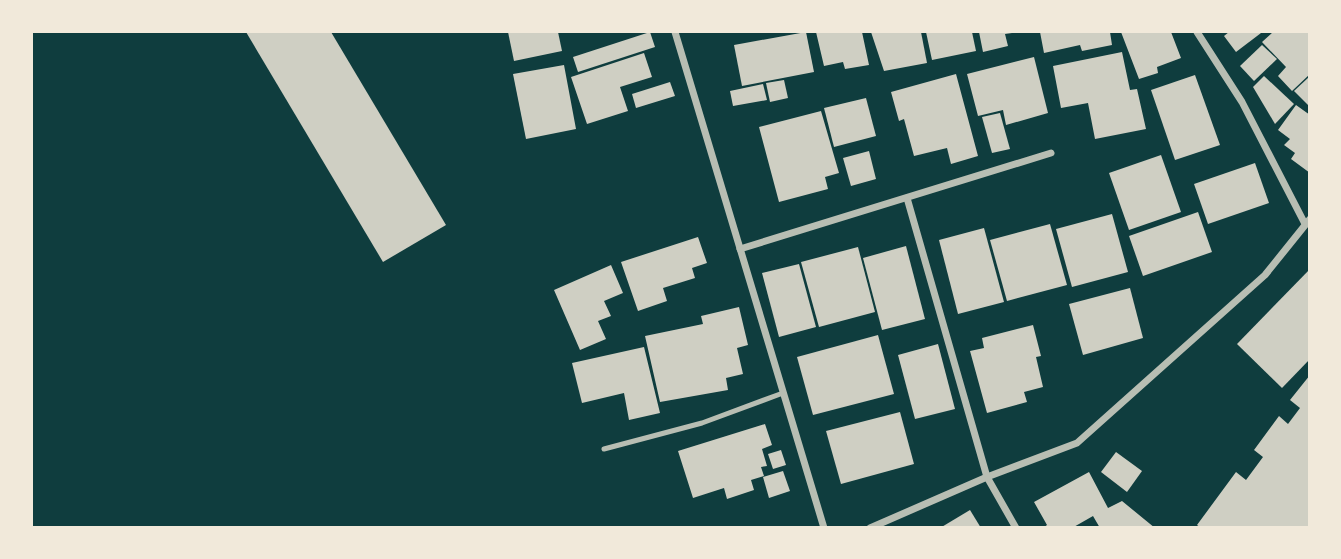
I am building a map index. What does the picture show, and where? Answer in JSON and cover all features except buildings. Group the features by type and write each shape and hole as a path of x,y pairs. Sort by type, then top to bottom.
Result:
{"street":[{"path":"675,32 824,527"},
{"path":"870,527 987,477 1077,443 1265,275 1307,222 1242,102 1197,32"},
{"path":"740,249 1051,153"},
{"path":"907,198 987,477 1016,527"}],"lane":[{"path":"604,449 702,424 783,393"}]}
